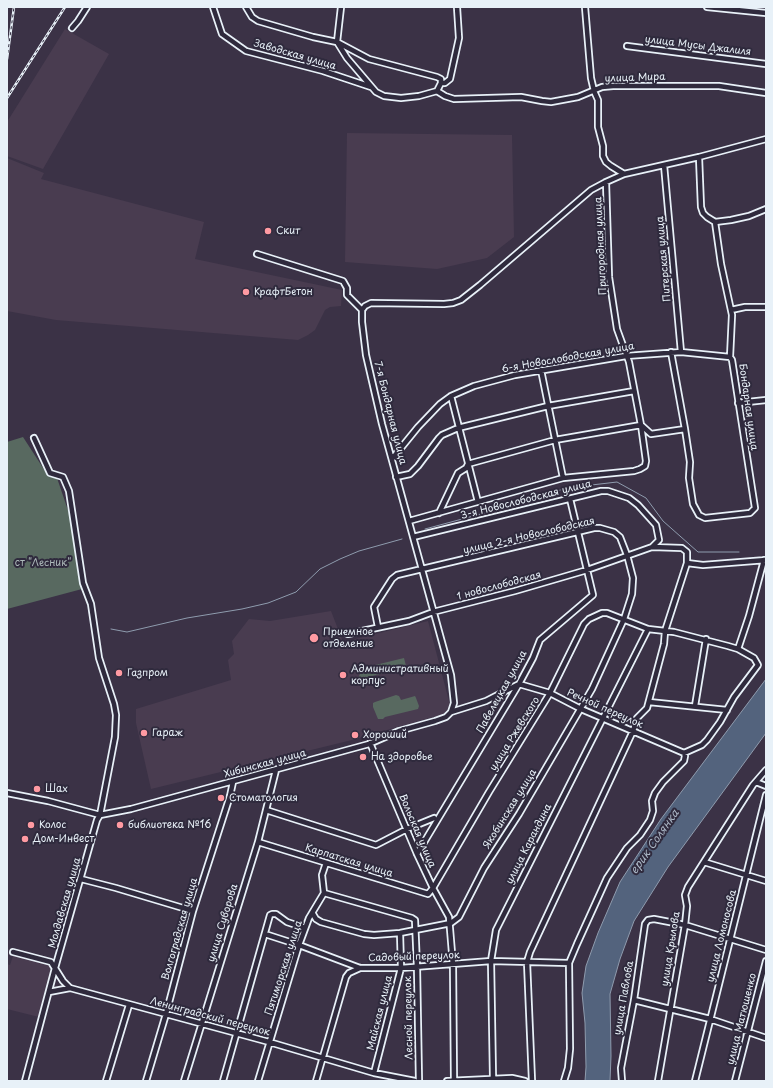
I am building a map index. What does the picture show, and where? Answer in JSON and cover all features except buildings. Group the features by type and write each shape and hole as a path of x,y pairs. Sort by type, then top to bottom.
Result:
{"street":[{"path":"72,28 86,7"},
{"name":"Заводская улица","path":"213,7 222,34 242,49 252,53 323,71 371,87"},
{"path":"246,7 252,17 258,21 313,37 337,42 369,58 437,77 441,79 441,83 437,91 419,96 391,98 380,94 371,87 346,58 337,42 341,7"},
{"path":"441,83 448,81 451,76 459,38 457,7"},
{"path":"585,7 591,78 598,100 598,127 604,159 611,166 624,174"},
{"path":"707,7 766,13"},
{"name":"улица Мусы Джалиля","path":"627,46 766,64"},
{"name":"улица Мира","path":"437,91 444,96 454,99 521,97 551,102 578,97 602,88 613,86 712,86 766,93"},
{"path":"257,254 342,281 347,288 347,296 362,310 365,306 371,303 453,303 461,300 492,275 591,190 606,182 624,174 699,157 766,139"},
{"path":"699,157 701,207 707,218 715,222 731,220 766,210"},
{"name":"Питерская улица","path":"664,165 681,352"},
{"name":"Пригородная улица","path":"606,182 609,277 616,324 629,362 641,425 646,461 645,466"},
{"name":"Бондарная улица","path":"685,429 690,462 693,504 699,515 705,518 750,513 755,508 732,360 730,357 732,315 721,264 715,222"},
{"path":"731,310 745,307 766,307"},
{"name":"7-я Бондарная улица","path":"362,310 366,354 382,424 451,675 454,703 451,712"},
{"path":"439,513 458,474 466,468 468,464 555,440 641,425 651,434 685,429 671,352"},
{"name":"6-я Новослободская улица","path":"392,459 440,404 451,396 474,386 515,375 626,356 681,352 730,357"},
{"path":"541,370 563,478"},
{"path":"396,477 410,474 440,438 458,428 548,406 634,391"},
{"path":"451,396 478,502"},
{"path":"738,403 766,400"},
{"name":"Молдавская улица","path":"25,1080 55,968 97,820 100,815 115,737 116,716 114,704 99,658 91,604 83,583 69,491 63,477 50,473 34,438"},
{"name":"3-я Новослободская улица","path":"409,520 563,478 634,471 640,470 645,466"},
{"name":"3-я Новослободская улица","path":"413,537 601,491 613,492 629,498 638,505 656,525 659,540 652,547"},
{"name":"Павелецкая улица","path":"417,854 519,684 533,658 540,640 593,595 570,499"},
{"name":"улица 2-я Новослободская","path":"378,627 374,607 392,579 397,575 600,528 614,532 620,537 627,555"},
{"name":"1 новослободская","path":"348,634 408,621 433,612 509,593 588,570 652,547 682,548 687,552 687,563"},
{"name":"Якобинская улица","path":"451,923 459,917 484,868 519,814 592,689 624,618 632,594 633,586 627,555"},
{"path":"532,1081 527,962 530,952 633,731 637,718 647,708 664,644 665,631 687,563 703,565 765,560 750,616 738,649"},
{"name":"улица Ржевского","path":"433,888 489,792 550,693 586,621 604,612 614,614 648,629 706,639 738,649 754,658 758,665 726,710"},
{"name":"улица Карандина","path":"491,1080 491,962 496,930 648,629"},
{"path":"695,706 706,639"},
{"name":"Хибинская улица","path":"7,793 48,801 100,815 131,809 370,744 399,731 435,721 446,717 451,712 486,701 519,684"},
{"name":"Речной переулок","path":"519,684 550,693 684,753"},
{"path":"564,1081 568,1068 570,1048 569,963 607,878 650,820 653,811 654,796 662,782 684,760 684,753 702,745 707,740 720,722 726,710 649,702"},
{"name":"Вольская улица","path":"370,744 417,854 451,923"},
{"name":"улица Суворова","path":"184,1081 258,842 276,770"},
{"name":"улица Крылова","path":"658,1081 685,925 687,906 685,895 688,887 704,862 756,782 766,770"},
{"name":"Волгоградская улица","path":"146,1081 166,1014 193,911 234,782"},
{"path":"756,782 766,786"},
{"name":"улица Ломоносова","path":"695,1081 766,795"},
{"path":"266,810 376,845 407,829 434,818"},
{"name":"Карпатская улица","path":"258,842 428,894 433,888"},
{"path":"704,862 766,881"},
{"path":"326,863 322,875 324,893 413,918 415,921 416,930"},
{"path":"81,879 193,911"},
{"name":"Пятиморская улица","path":"258,1081 299,945 309,918 324,893"},
{"path":"223,1081 272,914 276,914 287,922 306,928"},
{"path":"312,914 321,922 364,934 374,935 416,930 451,923 453,965 454,1081"},
{"name":"улица Павлова","path":"622,1081 621,1068 634,1000 645,924 648,920 654,919 685,925"},
{"path":"685,925 766,950"},
{"name":"Лесной переулок","path":"416,930 419,1081"},
{"name":"Майская улица","path":"374,1074 401,968 400,932"},
{"name":"Садовый переулок","path":"265,934 360,968 401,968 491,962 569,963"},
{"path":"13,952 51,962 63,981 70,988"},
{"name":"улица Матюшенко","path":"735,1081 766,961"},
{"path":"316,1081 346,977 349,973 360,968"},
{"path":"49,992 70,988"},
{"name":"Ленинградский переулок","path":"70,988 269,1042 387,1079 414,1081"},
{"path":"634,1000 710,1019 766,1038"},
{"path":"106,1081 130,1005"},
{"path":"447,1081 512,1078 525,1081"},
{"path":"25,1080 31,1081"}],"shaded area":[{"path":"65,29 109,54 43,169 7,156 7,122"},
{"path":"347,133 512,135 514,237 487,258 437,269 345,262"},
{"path":"7,158 44,173 41,179 204,222 195,259 342,290 341,306 330,307 325,310 315,330 298,340 56,320 7,311"},
{"path":"331,611 343,642 428,621 450,705 444,714 348,741 151,789 136,723 136,709 231,680 228,660 234,654 232,641 249,619 270,621"},
{"path":"13,956 46,962 52,966 39,1017 7,1009 7,964 10,965"}],"green space":[{"name":"ст \"Лесник\"","path":"23,437 47,474 57,478 71,519 82,589 7,609 7,442"},
{"path":"404,658 406,666 404,668 360,679 358,678 363,668"},
{"path":"396,695 399,696 401,700 415,696 419,706 418,709 385,717 383,719 378,719 373,703"}],"water":[{"name":"ерик Солянка","path":"766,679 766,733 668,867 634,921 620,959 610,994 610,1081 585,1081 585,1023 582,993 586,966 598,933 620,882 661,819"}],"waterway":[{"path":"425,529 529,501 566,488 617,482 646,498 663,521 698,552 739,552"},
{"path":"111,629 127,632 187,618 268,603 296,592 320,569 340,559 359,551 402,539"}],"railway":[{"path":"7,59 14,7"},
{"path":"7,98 65,7"}],"place":[{"name":"Скит","path":"268,231"},
{"name":"КрафтБетон","path":"246,292"},
{"name":"Приемное отделение","path":"314,638"},
{"name":"Газпром","path":"119,673"},
{"name":"Административный корпус","path":"343,675"},
{"name":"Гараж","path":"144,733"},
{"name":"Хороший","path":"355,735"},
{"name":"На здоровье","path":"363,757"},
{"name":"Шах","path":"37,789"},
{"name":"Стоматология","path":"221,798"},
{"name":"Колос","path":"31,825"},
{"name":"библиотека №16","path":"120,825"},
{"name":"Дом-Инвест","path":"25,839"}]}
